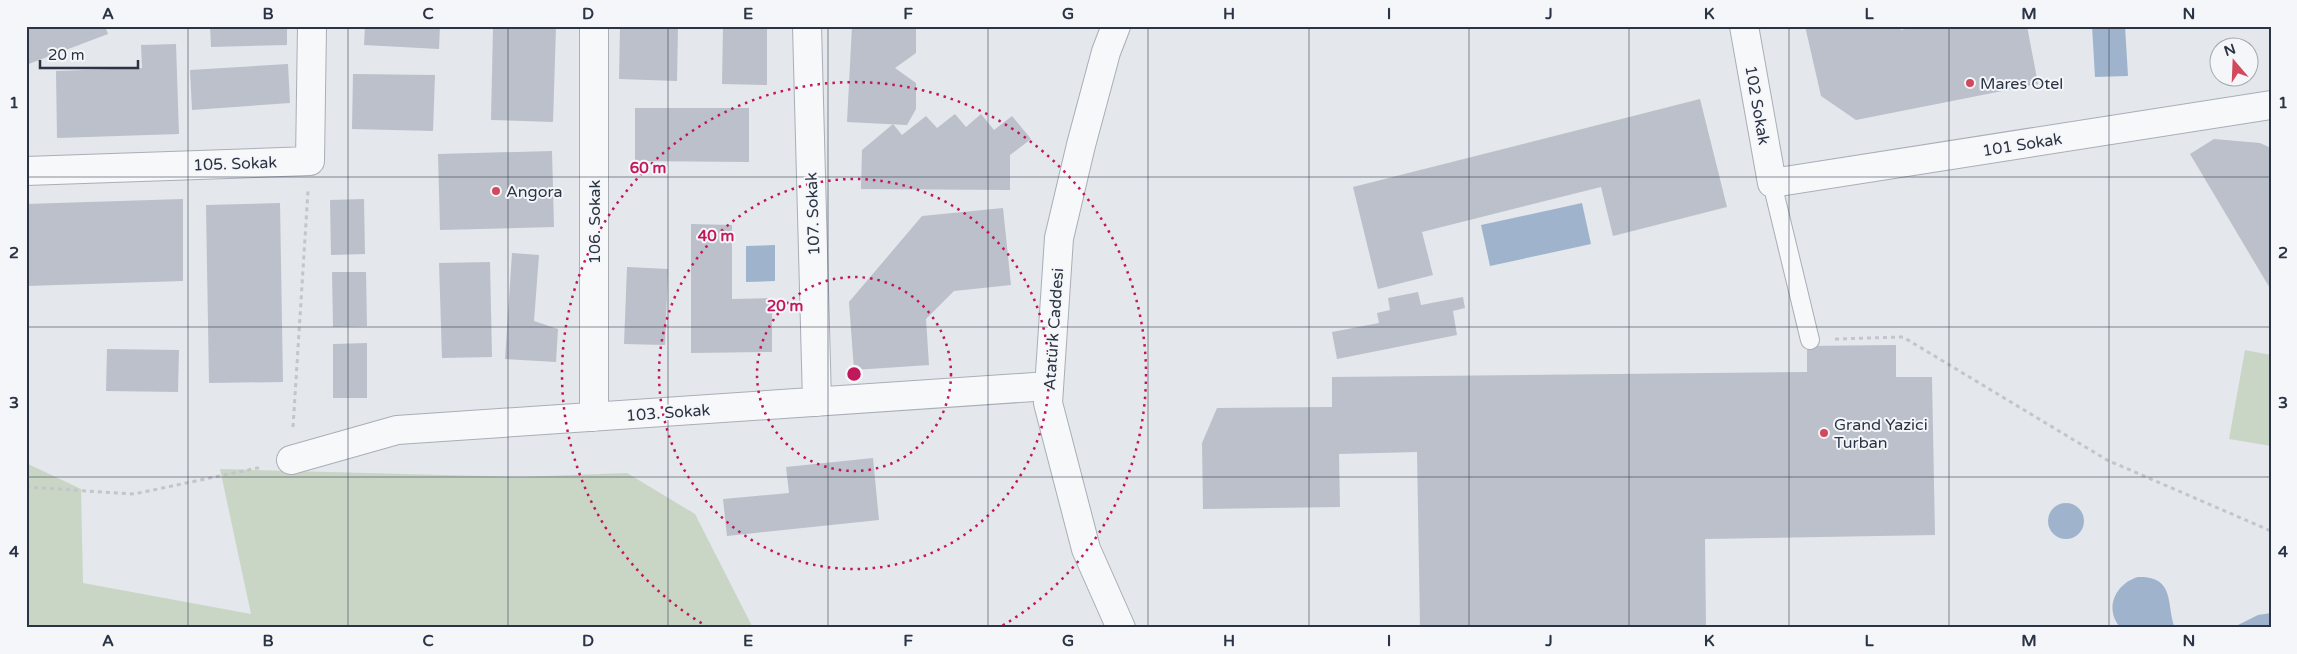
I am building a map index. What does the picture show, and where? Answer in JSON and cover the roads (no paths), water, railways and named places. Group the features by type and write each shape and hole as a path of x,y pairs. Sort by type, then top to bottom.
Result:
{"street":[{"name":"105. Sokak","path":"26,171 310,161 312,26"},
{"name":"106. Sokak","path":"594,26 594,417"},
{"name":"107. Sokak","path":"808,26 818,402"},
{"name":"Atatürk Caddesi","path":"1116,26 1106,52 1081,145 1060,238 1048,402 1086,550 1121,628"},
{"name":"102 Sokak","path":"1744,26 1772,183"},
{"name":"101 Sokak","path":"1772,183 2271,104"},
{"name":"103. Sokak","path":"291,460 397,430 1049,386"}],"lane":[{"path":"1772,183 1810,340"}],"water":[{"path":"2092,26 2125,26 2128,76 2095,77"},
{"path":"1582,203 1591,244 1490,266 1481,225"},
{"path":"775,245 775,281 746,282 746,246"},
{"path":"2066,503 2073,504 2079,508 2083,514 2083,528 2079,534 2073,538 2066,539 2059,538 2053,534 2049,528 2048,521 2049,514 2053,508 2059,504"},
{"path":"2138,577 2159,581 2164,587 2175,628 2121,628 2113,613 2114,598 2124,585"},
{"path":"2271,613 2271,628 2232,628 2258,615"}],"place":[{"name":"Mares Otel","path":"1970,83"},
{"name":"Angora","path":"496,191"},
{"name":"Grand Yazici Turban","path":"1824,433"}]}
